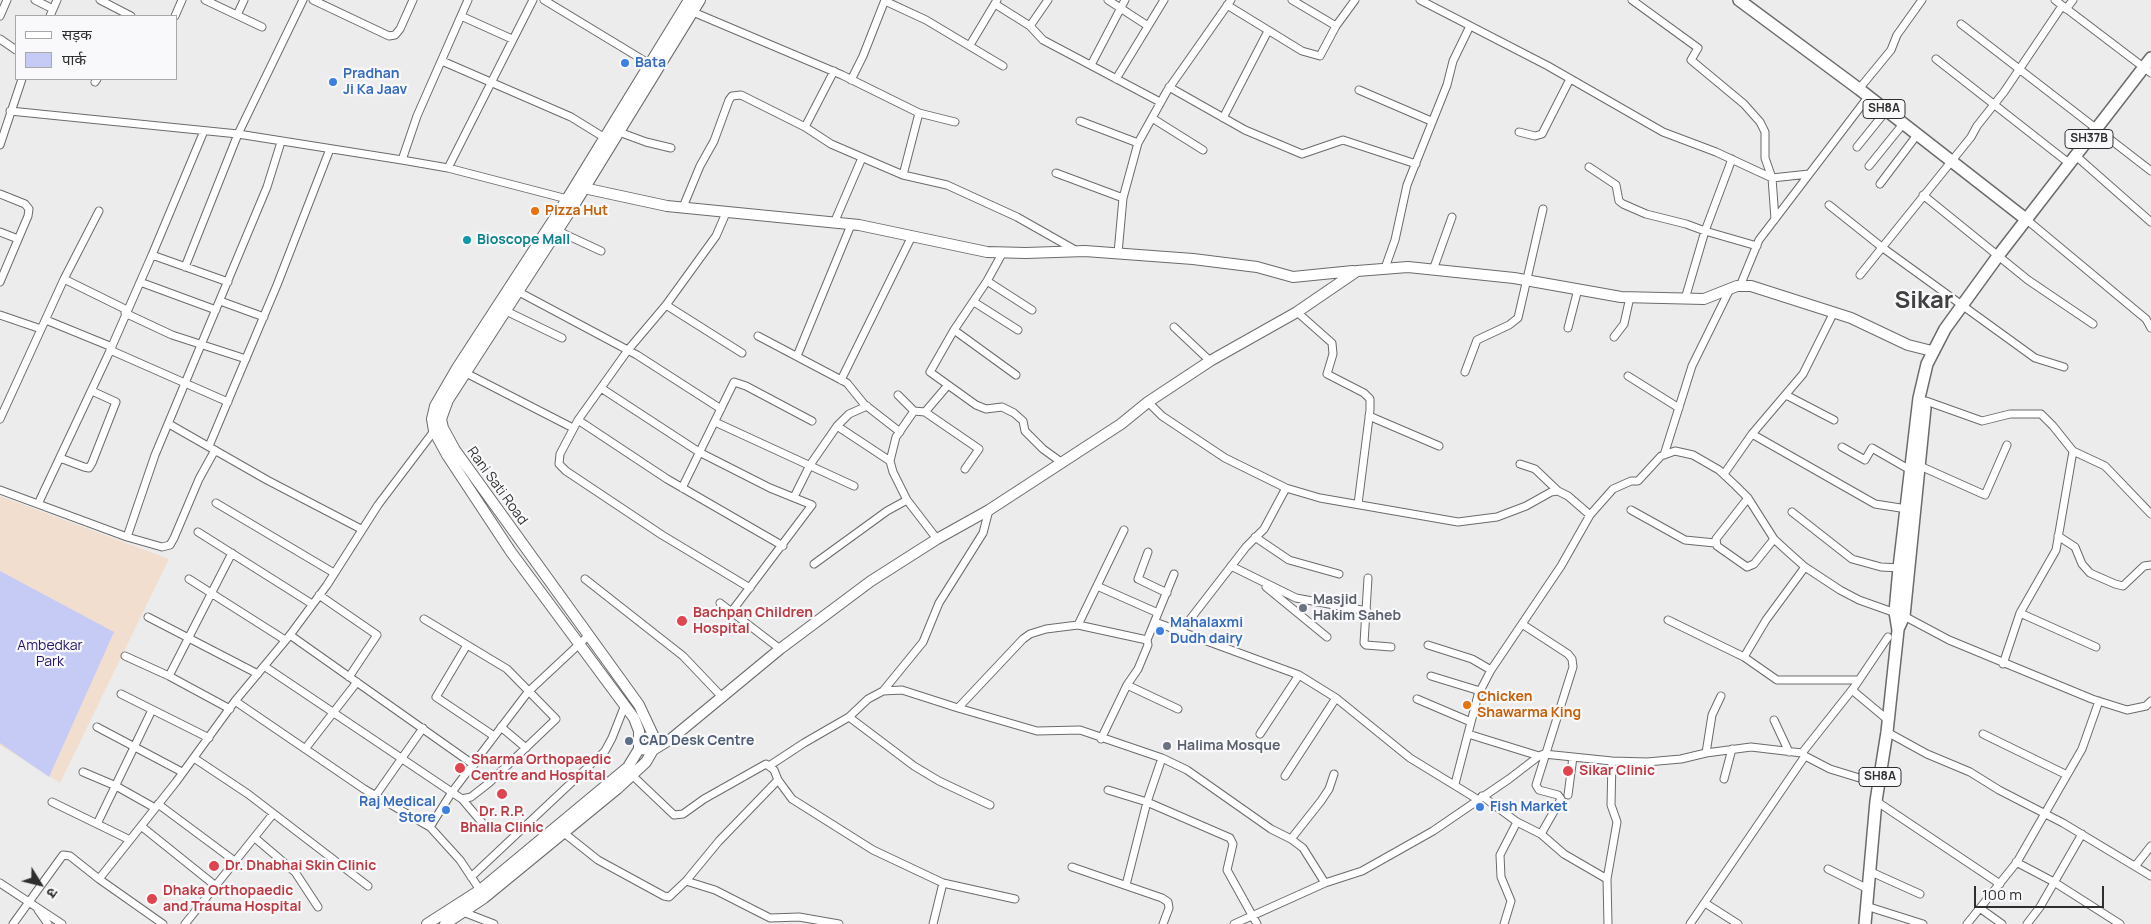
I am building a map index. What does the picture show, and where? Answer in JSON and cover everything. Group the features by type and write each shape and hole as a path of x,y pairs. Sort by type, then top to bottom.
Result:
{"main road":[{"name":"SH8A","path":"1739,0 2027,220 1998,256 1932,351 1919,398 1917,470"},
{"name":"SH37B","path":"2027,220 2096,129 2147,70 2151,58"},
{"name":"SH8A","path":"1865,924 1876,801 1888,726 1904,568 1926,401 1925,376"}],"street":[{"path":"0,16 7,0"},
{"path":"35,0 51,13 57,0"},
{"path":"100,0 113,3 127,15"},
{"path":"175,15 182,0"},
{"path":"205,0 262,27"},
{"path":"237,15 244,0"},
{"path":"185,267 238,134 304,0"},
{"path":"313,0 390,36 395,35 400,29 413,0"},
{"path":"402,160 417,116 468,0"},
{"path":"448,168 533,0"},
{"path":"544,0 654,67"},
{"path":"445,924 463,912 628,766 639,750 639,731 625,705 511,552 451,453 434,431 432,419 435,406 461,370 580,187 619,132 689,0"},
{"path":"580,187 605,138 700,0"},
{"path":"851,80 864,56 885,0 926,20 1002,66"},
{"path":"1030,26 1048,0"},
{"path":"1108,0 1148,26"},
{"path":"1090,65 1125,0"},
{"path":"1116,79 1164,0"},
{"path":"1292,0 1336,26"},
{"path":"1118,253 1123,198 1138,143 1169,88 1229,3 1268,31 1302,51 1320,56 1336,26 1355,0"},
{"path":"1420,0 1570,78 1663,132 1732,159 1772,178 1809,174"},
{"path":"1632,0 1698,48 1691,60 1744,104 1760,122 1765,132 1765,158 1772,178 1775,219"},
{"path":"1664,455 1698,352 1757,246 1809,174 1863,93 1890,50 1897,35 1922,0"},
{"path":"2055,0 2147,70"},
{"path":"1860,275 1971,137 2064,7 2073,0"},
{"path":"970,45 996,2 1030,26 1043,40 1160,102"},
{"path":"693,12 834,72 919,113 956,122"},
{"path":"462,16 512,39"},
{"path":"1961,24 2151,171"},
{"path":"1385,268 1395,240 1407,185 1447,85 1453,61 1470,26"},
{"path":"1223,118 1268,31"},
{"path":"0,39 15,49"},
{"path":"1936,59 1993,104 2074,160 2151,222"},
{"path":"442,61 571,117 605,138"},
{"path":"805,127 834,72"},
{"path":"1519,132 1535,136 1542,134 1570,78"},
{"path":"0,144 3,123 10,111 22,80"},
{"path":"1169,88 1223,118 1302,154 1343,140 1416,164"},
{"path":"1359,90 1431,121"},
{"path":"683,207 732,96 741,95 805,127 831,144 903,175 947,185 1017,217 1077,251"},
{"path":"10,111 238,134 448,168 572,200"},
{"path":"1857,147 1886,111"},
{"path":"903,175 919,113"},
{"path":"1152,118 1203,150"},
{"path":"1080,121 1138,143"},
{"path":"1869,166 1903,124"},
{"path":"38,504 111,349 204,131"},
{"path":"619,132 646,142 671,148"},
{"path":"1880,184 1917,135"},
{"path":"126,537 152,463 267,187 281,142"},
{"path":"0,490 126,537 162,547 170,545 212,448 228,402 264,317 330,149"},
{"path":"834,223 862,158"},
{"path":"1685,298 1705,231 1732,159"},
{"path":"1589,167 1616,185 1619,201 1623,204 1646,214 1757,246"},
{"path":"1056,172 1123,198"},
{"path":"580,187 683,207 851,225 987,252 1077,251 1118,253 1257,267 1293,277 1408,267 1526,280 1630,297 1704,299 1735,288 1751,286 1851,318 1908,345 1932,351"},
{"path":"0,194 24,204 28,209 28,216 1,278"},
{"path":"1923,196 2048,294 2093,324"},
{"name":"Rani Sati Road","path":"572,200 558,230 519,292 461,370 441,419 451,453 590,635 647,719 654,737 653,750"},
{"path":"1829,205 1883,248 2035,358 2064,367"},
{"path":"1465,372 1477,340 1509,325 1518,318 1543,210"},
{"path":"0,419 64,279 99,211"},
{"path":"726,213 716,236 666,305 628,350 578,420 560,454 559,464 566,471 662,535 750,588"},
{"path":"1433,270 1452,217"},
{"path":"2027,220 2146,319 2151,328"},
{"path":"797,356 851,225"},
{"path":"558,230 601,250"},
{"path":"0,232 18,239"},
{"path":"840,380 912,236"},
{"path":"1003,252 988,281 954,330 930,372 986,410 1002,407 1014,413 1023,421 1025,431 1043,449 1061,462"},
{"path":"152,255 228,282"},
{"path":"427,924 482,894 564,833 633,776 646,762 653,750 723,698 780,649 872,581 937,539 989,510 1121,424 1148,402 1210,361 1297,312 1357,271"},
{"path":"64,279 172,335 246,359"},
{"path":"988,281 1032,310"},
{"path":"140,282 216,310"},
{"path":"1568,328 1578,289"},
{"path":"519,292 628,350 721,409"},
{"path":"1614,338 1624,324 1630,297"},
{"path":"220,301 264,317"},
{"path":"974,302 1018,330"},
{"path":"666,305 742,352"},
{"path":"506,311 562,338"},
{"path":"1297,312 1332,344 1333,354 1327,374 1364,393 1370,399 1358,504"},
{"path":"1724,474 1752,434 1803,374 1834,312"},
{"path":"0,315 41,329"},
{"path":"46,320 228,402"},
{"path":"1174,327 1210,361"},
{"path":"954,330 1016,375"},
{"path":"758,336 850,386 867,406 900,432"},
{"path":"461,370 573,428"},
{"path":"1628,376 1678,408"},
{"path":"682,488 701,452 732,384 736,382 812,421"},
{"path":"925,412 948,385"},
{"path":"601,388 701,452 770,488 812,505 732,611"},
{"path":"60,458 89,468 92,463 116,402 92,391"},
{"path":"898,395 914,411 925,412 979,449 965,469"},
{"path":"1786,395 1834,420"},
{"path":"1926,401 1982,421 2010,414 2041,414 2073,451 2105,466 2151,514"},
{"path":"1148,402 1162,416 1186,434 1225,458 1286,488 1320,498 1458,522 1497,517 1526,506 1551,492 1558,491"},
{"path":"794,497 810,465 837,426 849,414 867,406"},
{"path":"914,411 900,432 890,461 893,472 907,500 937,539"},
{"path":"1369,416 1439,446"},
{"path":"578,420 624,452 682,488 782,546"},
{"path":"715,422 854,486"},
{"path":"169,424 361,529"},
{"path":"837,426 890,461"},
{"path":"99,879 194,758 235,701 288,638 334,573 361,529 434,431"},
{"path":"1752,434 1875,504 1911,510"},
{"path":"1842,447 1865,460 1872,448 1917,470 1985,495 2007,446"},
{"path":"1455,784 1470,722 1480,691 1491,670 1561,566 1590,515 1613,490 1631,481 1638,481 1661,456 1675,451 1693,455 1708,462 1724,474 1748,498 1774,539 1805,567 1859,600 1900,614 1948,640 2003,664 2099,701 2127,710 2146,706 2151,701"},
{"path":"2003,664 2020,613 2056,550 2073,451"},
{"path":"1520,464 1535,470 1558,491 1568,496 1590,515"},
{"path":"1181,631 1231,566 1267,525 1286,488"},
{"path":"1715,543 1748,498"},
{"path":"814,564 887,511 907,500"},
{"path":"216,504 334,573"},
{"path":"769,766 804,742 849,717 868,700 883,691 923,642 940,603 983,533 989,510"},
{"path":"1631,510 1685,540 1715,543"},
{"path":"1792,512 1852,559 1881,567 1904,568"},
{"path":"1078,625 1124,530"},
{"path":"198,532 312,604"},
{"path":"2058,536 2075,547 2082,564 2090,573 2115,584 2124,586 2144,566 2151,565"},
{"path":"1255,537 1289,560 1338,574"},
{"path":"1715,543 1718,549 1747,567 1754,564 1774,539"},
{"path":"1148,552 1138,579 1167,593"},
{"path":"169,676 232,553"},
{"path":"1231,566 1260,581 1306,600 1367,611"},
{"path":"1744,657 1766,620 1805,567"},
{"path":"1101,739 1127,685 1138,669 1148,645 1147,640 1174,574"},
{"path":"1368,578 1365,644 1391,647"},
{"path":"189,579 357,682 474,765"},
{"path":"585,579 683,656 723,698"},
{"path":"1260,581 1327,637"},
{"path":"1097,586 1158,614"},
{"path":"319,595 378,635 349,677"},
{"path":"720,603 780,649"},
{"path":"2020,613 2096,647"},
{"path":"148,617 258,674"},
{"path":"424,619 507,669 556,719 489,783 471,797 462,799"},
{"path":"1668,620 1744,657 1781,681 1858,680"},
{"path":"1155,622 1299,675 1336,698 1390,744 1517,822 1541,834 1564,854 1607,879"},
{"path":"1522,624 1568,654 1572,659 1573,667 1541,755 1536,787 1558,795 1562,802 1541,834"},
{"path":"958,708 1023,638 1030,634 1046,629 1078,625 1147,640"},
{"path":"430,826 452,792 528,692 590,635"},
{"path":"1690,924 1803,754 1852,690 1888,637"},
{"path":"467,644 436,697 494,736"},
{"path":"1428,645 1472,659 1491,670"},
{"path":"126,656 169,676 230,709"},
{"path":"264,666 462,799 485,826"},
{"path":"1260,734 1299,675"},
{"path":"1431,676 1480,691"},
{"path":"306,749 357,682"},
{"path":"1127,685 1178,710"},
{"path":"883,691 902,690 1025,729 1037,731 1072,729 1162,758 1187,770 1270,829 1291,839 1303,848 1325,883"},
{"path":"1852,690 1888,726 1927,754 1970,772 2136,865 2151,876"},
{"path":"121,694 209,738"},
{"path":"1706,753 1712,715 1721,696"},
{"path":"1285,776 1336,698"},
{"path":"1417,699 1470,722"},
{"path":"235,701 376,795 430,826 471,877 482,894"},
{"path":"1968,924 2016,862 2082,749 2099,701"},
{"path":"471,877 605,750 625,705"},
{"path":"97,824 152,710"},
{"path":"849,717 914,766 939,781 990,805"},
{"path":"1774,720 1788,752"},
{"path":"96,727 182,772"},
{"path":"501,727 526,748"},
{"path":"376,795 423,728"},
{"path":"1468,734 1541,755 1612,762 1647,762 1681,759 1706,753 1751,747 1803,754 1830,769 1879,784"},
{"path":"1983,734 2066,775"},
{"path":"1724,779 1732,749"},
{"path":"639,750 653,750"},
{"path":"1234,924 1325,883 1370,866 1433,831 1510,779 1541,755"},
{"path":"1568,795 1573,757"},
{"path":"194,758 248,794 368,886"},
{"path":"1126,885 1147,802 1162,758"},
{"path":"1608,924 1607,879 1617,822 1611,805 1612,762"},
{"path":"633,776 674,815 683,814 704,799 766,764 777,774 778,780 792,799 852,837 898,863 943,883 1015,899"},
{"path":"83,772 156,806 236,862"},
{"path":"1291,839 1321,802 1329,789 1334,774"},
{"path":"564,833 598,860 664,896 672,895 719,841 778,780"},
{"path":"1108,790 1147,802 1205,826 1233,841 1227,870 1258,924"},
{"path":"1876,801 2000,884"},
{"path":"52,802 130,840"},
{"path":"185,924 217,887 274,814"},
{"path":"1504,924 1511,901 1501,877 1500,855 1517,822"},
{"path":"141,826 217,887"},
{"path":"2027,924 2040,907 2082,834"},
{"path":"255,838 295,872 318,907"},
{"path":"2136,865 2151,846"},
{"path":"13,924 66,854 162,924"},
{"path":"2016,862 2054,882 2120,924"},
{"path":"1072,867 1126,885 1168,902 1170,908 1163,924"},
{"path":"1828,869 1868,889"},
{"path":"1869,871 1920,894"},
{"path":"686,881 715,890 770,918 793,916 839,924"},
{"path":"0,883 38,910 62,924"},
{"path":"933,924 943,883"},
{"path":"1705,903 1738,924"},
{"path":"1866,906 1923,924"},
{"path":"1981,909 2002,924"},
{"path":"38,910 48,924"},
{"path":"463,912 494,924"}],"shaded area":[{"path":"0,496 169,559 60,783 0,745"}],"green space":[{"name":"Ambedkar Park","path":"0,571 114,632 49,777 0,743"}],"place":[{"name":"Bata","path":"625,63"},
{"name":"Pradhan Ji Ka Jaav","path":"333,82"},
{"name":"Pizza Hut","path":"535,211"},
{"name":"Bioscope Mall","path":"467,240"},
{"name":"Masjid Hakim Saheb","path":"1303,608"},
{"name":"Bachpan Children Hospital","path":"682,621"},
{"name":"Mahalaxmi Dudh dairy","path":"1160,631"},
{"name":"Chicken Shawarma King","path":"1467,705"},
{"name":"CAD Desk Centre","path":"629,741"},
{"name":"Halima Mosque","path":"1167,746"},
{"name":"Sharma Orthopaedic Centre and Hospital","path":"460,768"},
{"name":"Sikar Clinic","path":"1568,771"},
{"name":"Dr. R.P. Bhalla Clinic","path":"502,794"},
{"name":"Fish Market","path":"1480,807"},
{"name":"Raj Medical Store","path":"446,810"},
{"name":"Dr. Dhabhai Skin Clinic","path":"214,866"},
{"name":"Dhaka Orthopaedic and Trauma Hospital","path":"152,899"}],"district":[{"name":"Sikar","path":"1924,301"}]}
